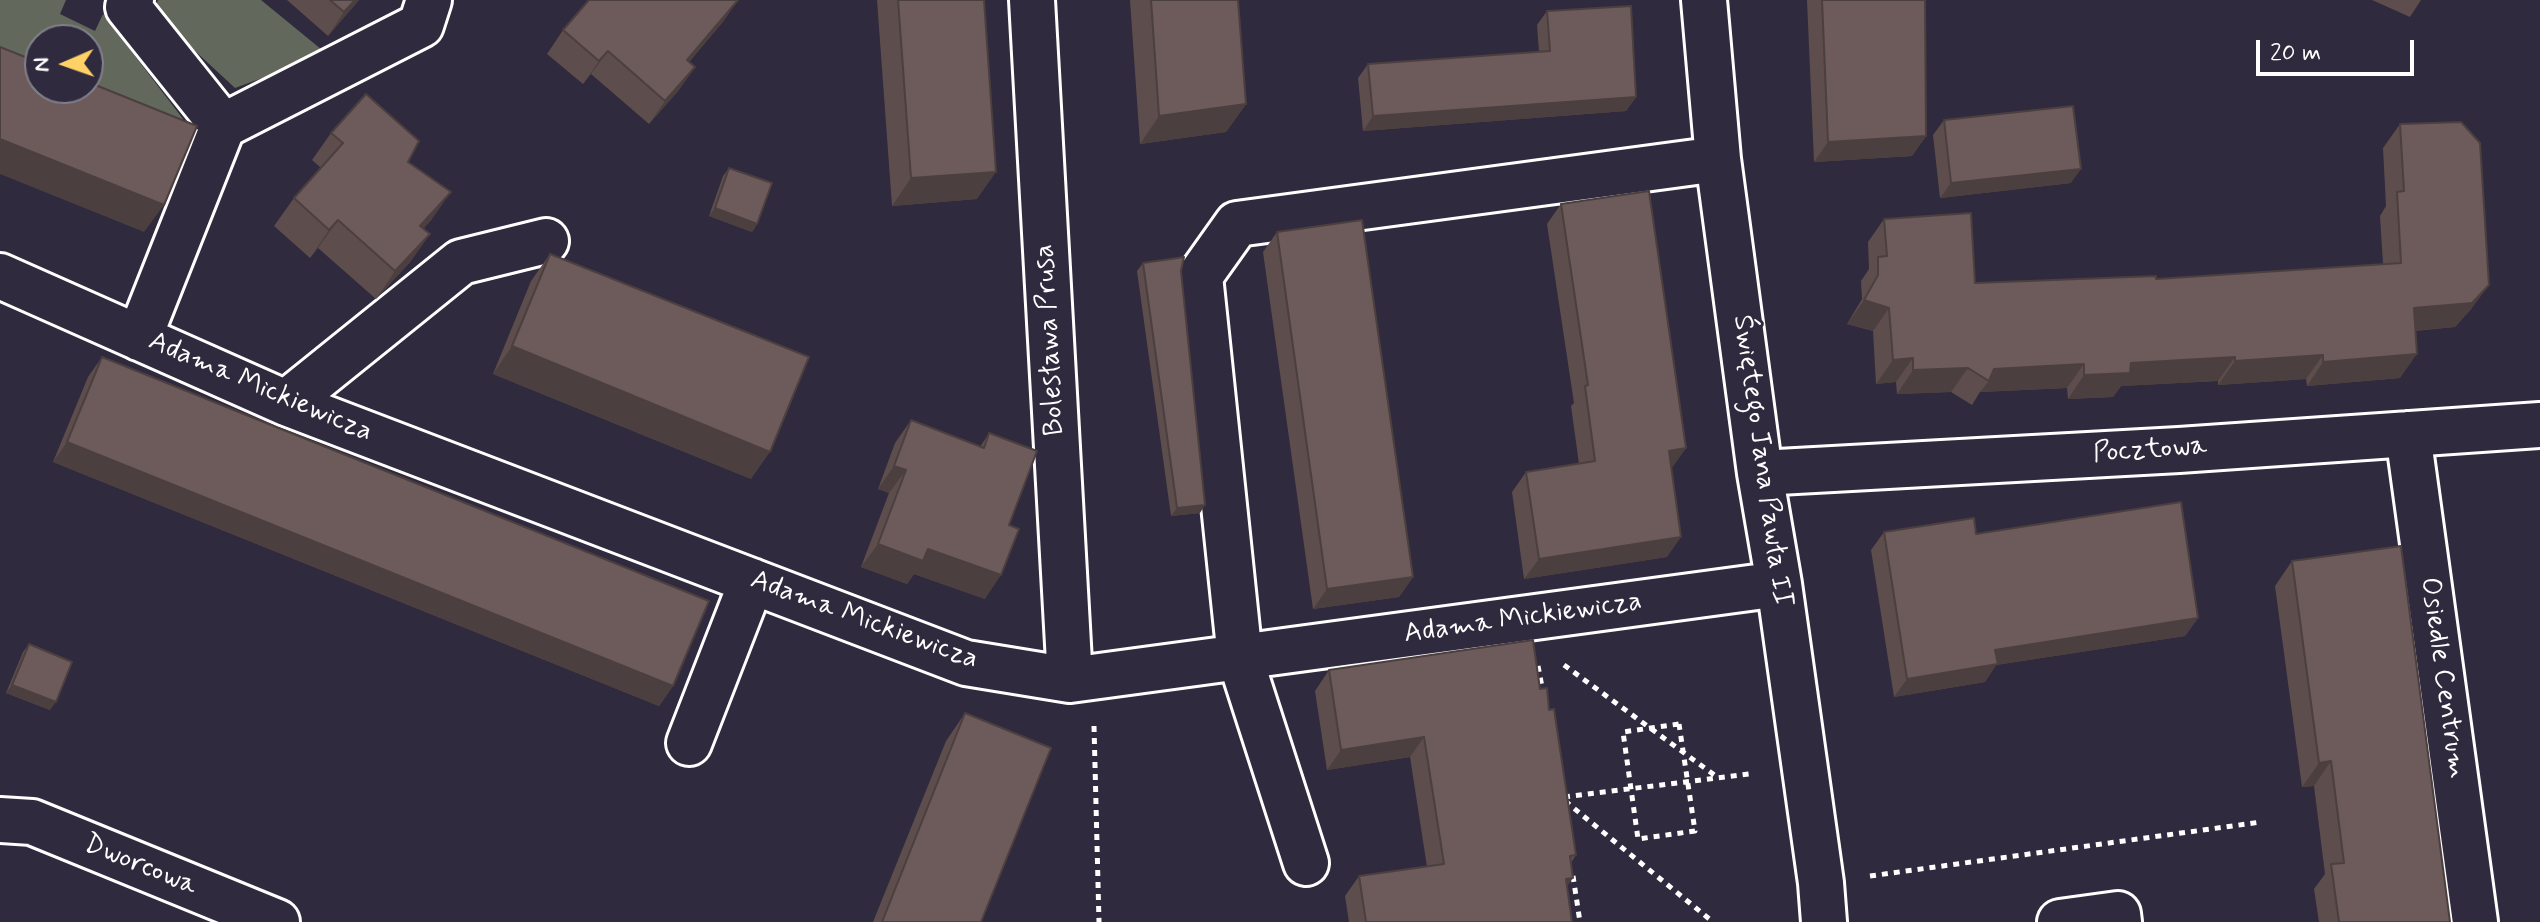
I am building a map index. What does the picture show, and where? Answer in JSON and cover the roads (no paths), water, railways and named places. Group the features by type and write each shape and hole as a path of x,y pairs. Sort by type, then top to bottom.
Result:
{"street":[{"path":"131,0 128,7 223,126"},
{"path":"139,338 223,126 421,25 429,0"},
{"name":"Bolesława Prusa","path":"1032,0 1082,678"},
{"name":"Świętego Jana Pawła II","path":"1704,0 1718,159 1823,902"},
{"path":"1306,863 1240,658 1200,276 1237,224 1718,159"},
{"path":"286,403 461,262 546,241"},
{"name":"Adama Mickiewicza","path":"0,276 286,403 966,663 1082,678 1240,658 1520,633 1779,584"},
{"name":"Pocztowa","path":"1760,473 2179,450 2540,425"},
{"name":"Osiedle Centrum","path":"2408,434 2475,922"},
{"path":"689,743 752,581"},
{"name":"Dworcowa","path":"0,820 32,822 277,922"},
{"path":"2060,922 2118,914 2119,922"}]}
